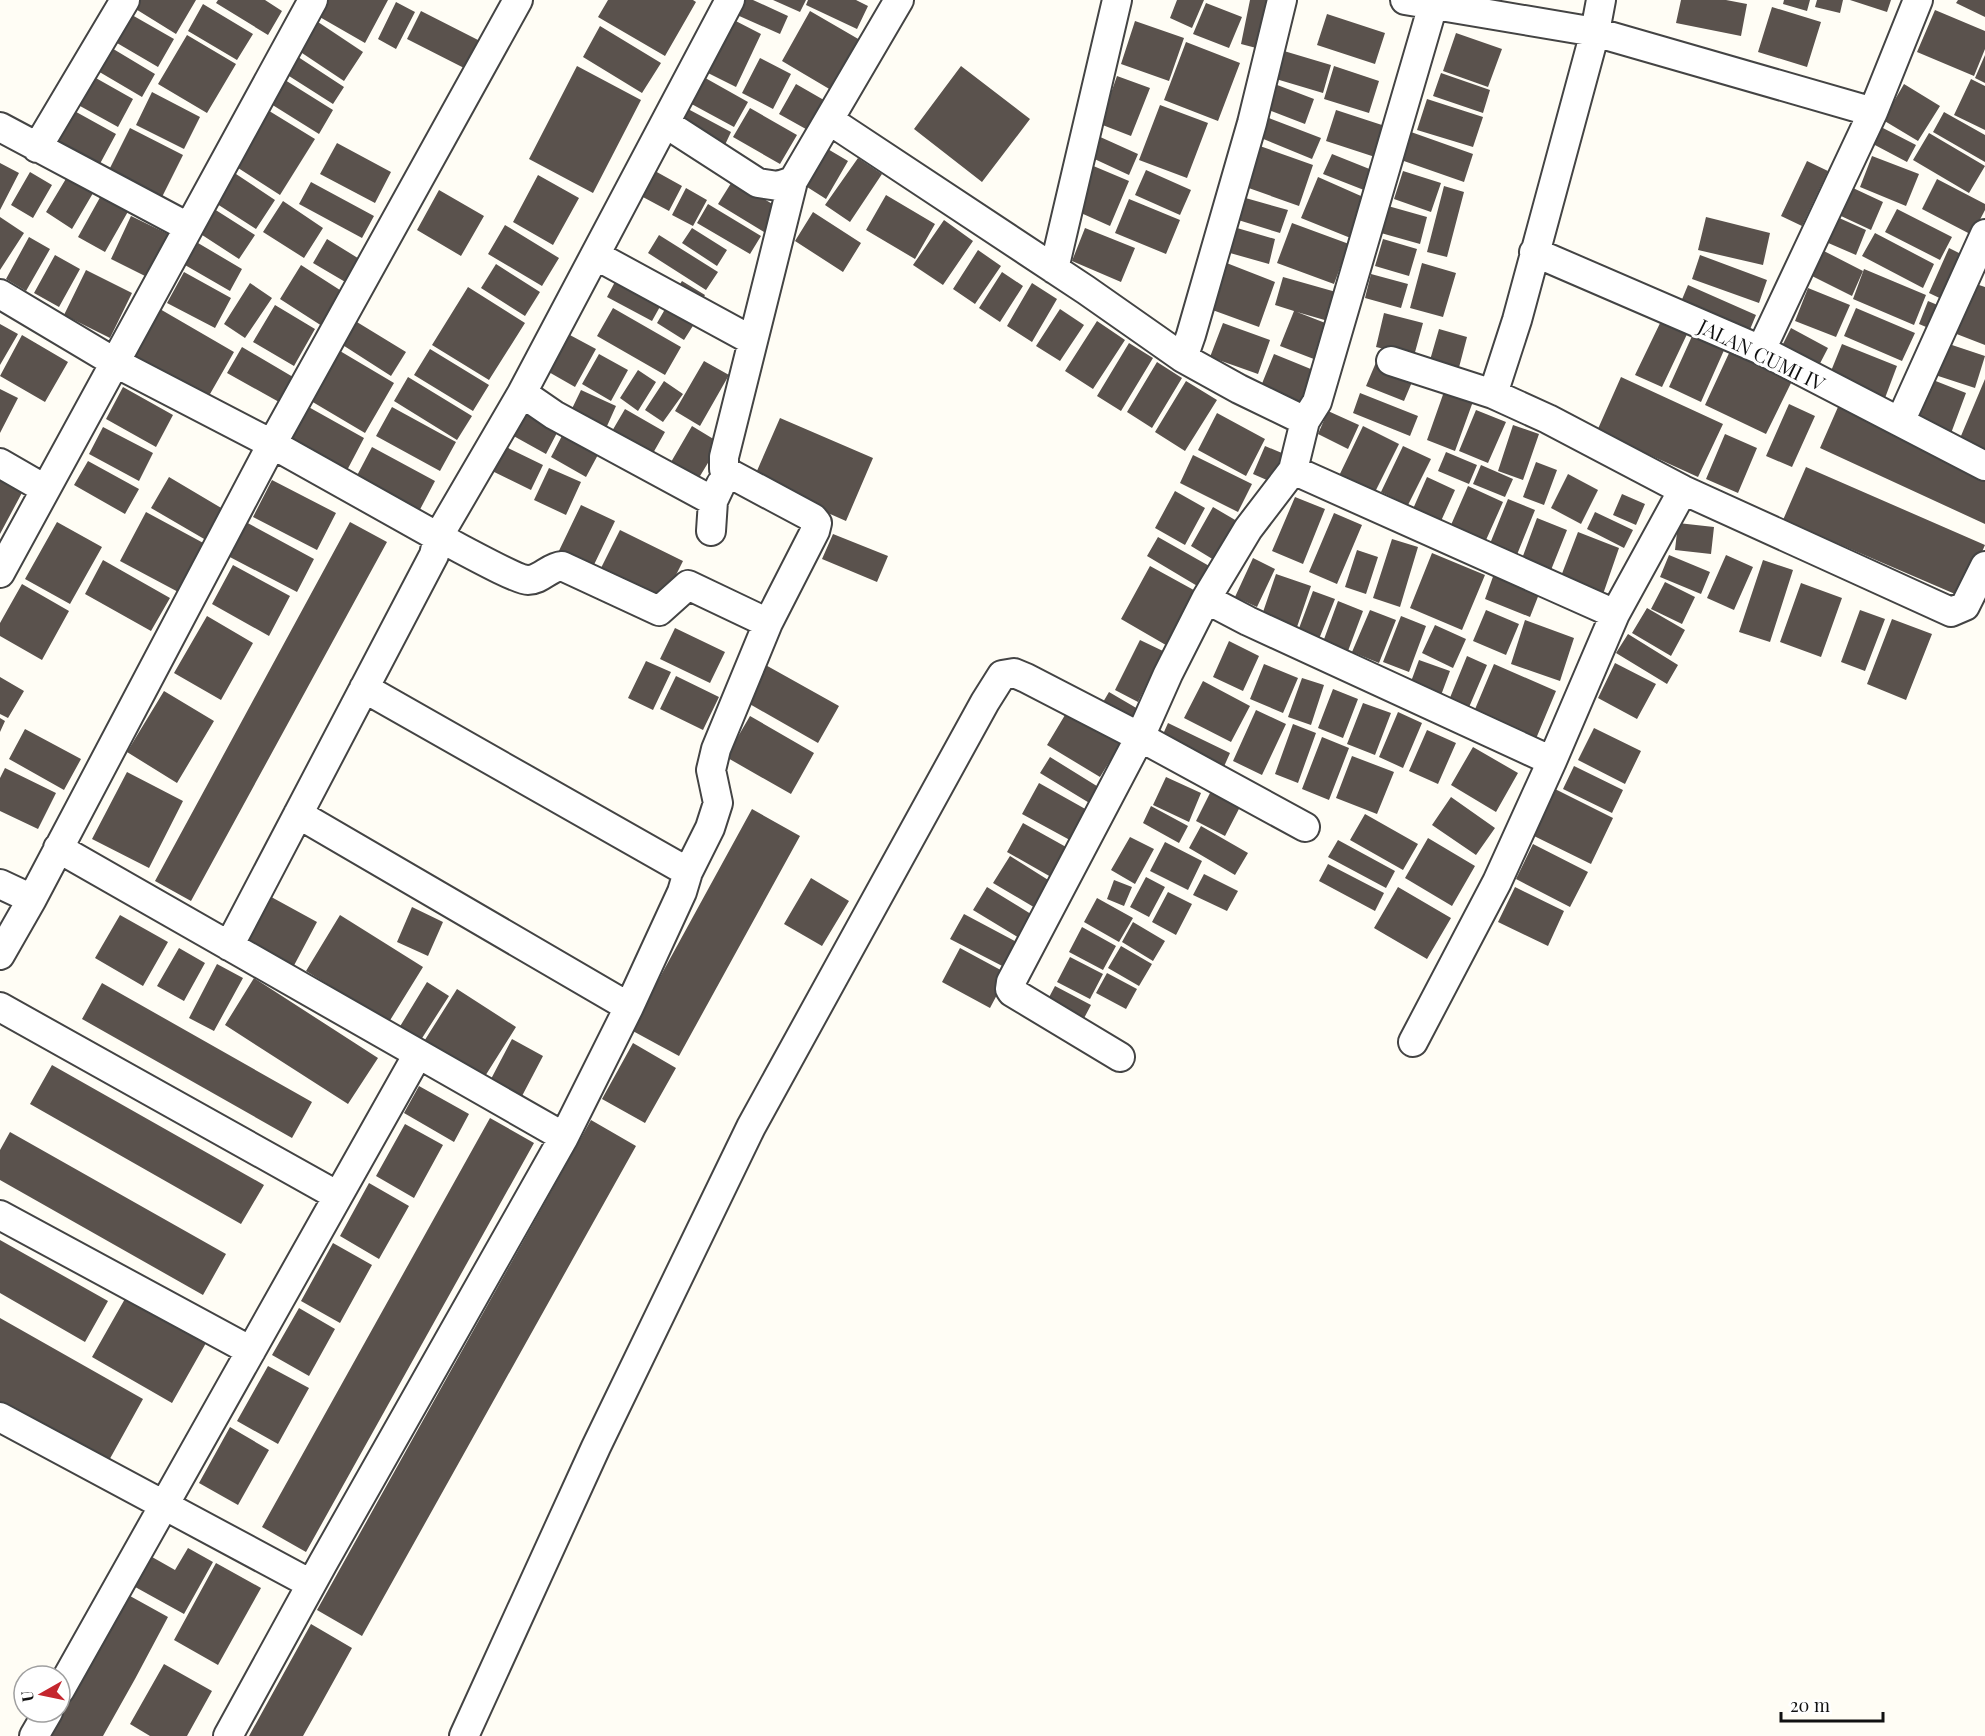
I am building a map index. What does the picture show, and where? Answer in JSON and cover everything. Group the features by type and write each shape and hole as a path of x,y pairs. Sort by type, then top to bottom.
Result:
{"street":[{"path":"37,148 125,0"},
{"path":"0,573 313,0"},
{"path":"0,955 272,444 518,0"},
{"path":"229,946 434,555 438,537 522,393 730,0"},
{"path":"228,1736 564,1137 628,1007 710,828 718,803 711,770 716,748 768,623 817,523 813,518 727,472 724,469 724,457 793,182 899,0"},
{"path":"1054,269 1117,0"},
{"path":"1183,358 1252,123 1282,0"},
{"path":"1404,0 1595,32 1873,112"},
{"path":"1493,394 1517,320 1595,32 1600,0"},
{"path":"1761,350 1873,112 1918,0"},
{"path":"1120,1057 1012,992 1010,986 1140,737 1168,674 1206,599 1248,529 1293,470 1305,421 1317,402 1433,5"},
{"path":"829,120 1054,269 1183,358 1239,389 1305,421"},
{"path":"665,123 758,183 778,186 793,182"},
{"path":"0,127 188,227"},
{"path":"1900,422 1985,234"},
{"name":"JALAN CUMI IV","path":"1534,252 1761,350 1985,466"},
{"path":"595,255 753,341"},
{"path":"0,294 114,362 272,444 438,537 523,579 530,580 562,566 659,611 688,585 768,623"},
{"path":"1391,361 1493,394 1548,419 1683,490 1951,612 1965,606 1985,566"},
{"path":"522,393 554,415 713,501"},
{"path":"0,464 45,489"},
{"path":"1293,470 1615,614"},
{"path":"711,531 713,501 727,472"},
{"path":"1413,1042 1497,882 1615,614 1683,490"},
{"path":"1206,599 1248,621 1552,761"},
{"path":"464,1736 596,1447 751,1127 1002,675 1014,673 1140,737 1305,827"},
{"path":"364,688 688,872"},
{"path":"298,814 628,1007"},
{"path":"58,848 564,1137"},
{"path":"0,884 32,898"},
{"path":"0,1007 338,1196"},
{"path":"72,1669 417,1054"},
{"path":"0,1215 251,1351"},
{"path":"0,1417 312,1584"}],"building":[{"path":"128,0 196,0 176,34 126,3"},
{"path":"218,0 265,0 282,11 268,35 216,3"},
{"path":"326,0 388,0 365,43 318,16"},
{"path":"608,0 693,0 696,2 665,56 598,17"},
{"path":"733,0 753,0 788,16 780,34 728,11"},
{"path":"773,0 806,0 800,12"},
{"path":"808,0 856,0 868,6 857,29 806,5"},
{"path":"1177,0 1204,0 1192,28 1170,18"},
{"path":"1250,0 1271,0 1260,49 1241,44"},
{"path":"1681,0 1726,0 1747,4 1741,36 1676,23"},
{"path":"1784,0 1810,0 1807,11 1783,4"},
{"path":"1817,0 1843,0 1840,13 1815,7"},
{"path":"1850,0 1891,0 1887,12"},
{"path":"1958,0 1985,0 1985,17 1956,3"},
{"path":"396,2 415,12 396,49 378,39"},
{"path":"1206,3 1242,17 1229,48 1193,34"},
{"path":"203,4 253,34 237,60 188,31"},
{"path":"1772,7 1821,22 1807,67 1758,52"},
{"path":"1935,10 1985,31 1985,49 1974,76 1917,52"},
{"path":"421,11 480,41 466,69 407,39"},
{"path":"810,11 860,40 831,90 782,61"},
{"path":"1327,14 1385,33 1375,64 1317,45"},
{"path":"132,15 174,39 158,67 117,43"},
{"path":"728,17 761,34 736,87 702,70"},
{"path":"312,18 363,52 344,81 293,47"},
{"path":"1135,21 1184,38 1169,81 1121,64"},
{"path":"600,26 661,63 642,93 583,57"},
{"path":"1456,33 1502,49 1488,87 1443,71"},
{"path":"187,35 236,64 207,113 158,84"},
{"path":"1186,42 1240,63 1218,121 1164,100"},
{"path":"105,44 155,74 142,97 91,67"},
{"path":"289,51 344,87 333,104 278,69"},
{"path":"1284,51 1331,65 1323,93 1276,79"},
{"path":"1985,55 1985,83 1975,78"},
{"path":"760,58 791,74 773,109 742,93"},
{"path":"577,66 641,100 593,193 529,159"},
{"path":"961,66 1030,119 982,182 914,129"},
{"path":"1334,66 1379,81 1369,113 1324,99"},
{"path":"87,73 133,99 118,127 71,101"},
{"path":"1441,73 1490,90 1483,113 1433,96"},
{"path":"277,75 333,110 319,134 263,99"},
{"path":"700,75 748,102 734,127 686,101"},
{"path":"1117,76 1150,88 1131,136 1100,124"},
{"path":"1971,79 1985,86 1985,130 1954,115"},
{"path":"1267,81 1314,99 1305,124 1258,106"},
{"path":"796,84 829,103 813,133 779,114"},
{"path":"1904,84 1940,106 1918,141 1883,120"},
{"path":"152,92 200,117 184,149 136,125"},
{"path":"1427,99 1483,117 1473,147 1417,130"},
{"path":"1160,105 1208,123 1187,178 1139,160"},
{"path":"69,108 116,134 95,173 48,148"},
{"path":"750,108 797,135 780,164 733,137"},
{"path":"266,109 315,139 280,195 232,164"},
{"path":"688,109 731,132 723,149 679,126"},
{"path":"1336,110 1385,126 1375,157 1326,141"},
{"path":"1944,112 1985,135 1985,162 1933,132"},
{"path":"1269,118 1321,138 1312,159 1261,138"},
{"path":"1881,127 1916,145 1907,162 1873,144"},
{"path":"130,128 183,155 158,205 105,178"},
{"path":"1411,132 1473,154 1464,182 1401,160"},
{"path":"1929,133 1985,166 1969,193 1913,160"},
{"path":"1098,136 1138,154 1129,175 1088,156"},
{"path":"337,143 391,172 375,203 320,174"},
{"path":"1257,145 1313,165 1299,206 1243,186"},
{"path":"826,148 848,161 826,199 804,185"},
{"path":"1332,154 1377,172 1369,192 1323,174"},
{"path":"1872,156 1919,174 1906,206 1860,187"},
{"path":"858,158 882,174 850,222 825,205"},
{"path":"1807,161 1828,171 1802,226 1781,216"},
{"path":"0,163 19,173 0,210"},
{"path":"1091,165 1129,181 1110,226 1072,209"},
{"path":"1146,170 1191,190 1180,215 1135,195"},
{"path":"655,171 682,186 669,211 641,196"},
{"path":"1403,171 1441,183 1431,212 1394,199"},
{"path":"30,172 52,185 33,218 11,205"},
{"path":"70,172 96,188 72,229 46,212"},
{"path":"233,172 275,200 256,229 214,202"},
{"path":"538,175 579,198 553,245 513,222"},
{"path":"1318,177 1370,200 1353,239 1301,218"},
{"path":"1937,179 1985,204 1985,210 1972,235 1922,209"},
{"path":"733,180 779,208 764,232 718,204"},
{"path":"311,182 374,216 362,238 299,204"},
{"path":"1444,186 1464,192 1447,257 1427,252"},
{"path":"686,188 707,200 693,226 672,215"},
{"path":"1853,188 1883,202 1871,230 1841,216"},
{"path":"439,190 484,216 461,256 417,230"},
{"path":"103,192 130,208 105,252 78,237"},
{"path":"886,195 935,224 915,259 866,230"},
{"path":"1242,197 1288,210 1280,233 1235,219"},
{"path":"1129,199 1180,220 1166,254 1115,233"},
{"path":"283,201 323,228 304,258 263,232"},
{"path":"708,204 761,236 750,254 697,223"},
{"path":"1388,206 1427,217 1420,244 1381,233"},
{"path":"211,207 255,235 239,259 196,231"},
{"path":"1897,209 1952,237 1940,260 1885,232"},
{"path":"813,212 861,243 843,272 795,241"},
{"path":"131,216 170,235 149,278 111,259"},
{"path":"0,217 24,233 0,270"},
{"path":"1706,217 1770,233 1763,265 1698,250"},
{"path":"1837,217 1866,230 1856,255 1826,242"},
{"path":"944,220 973,241 943,285 913,265"},
{"path":"1292,223 1349,244 1334,284 1277,263"},
{"path":"505,225 559,258 542,286 488,254"},
{"path":"692,228 727,250 717,266 682,243"},
{"path":"1085,228 1135,248 1121,282 1072,261"},
{"path":"1237,228 1275,239 1269,264 1230,253"},
{"path":"1875,233 1934,264 1923,288 1862,256"},
{"path":"659,235 718,272 706,290 648,253"},
{"path":"29,237 50,249 26,291 6,279"},
{"path":"327,239 361,260 347,283 313,263"},
{"path":"1383,239 1417,249 1409,276 1375,266"},
{"path":"198,243 242,269 230,291 185,265"},
{"path":"1949,248 1971,259 1950,303 1929,293"},
{"path":"1820,249 1863,271 1852,296 1808,274"},
{"path":"978,250 1001,266 975,304 953,289"},
{"path":"55,255 80,269 59,307 34,293"},
{"path":"1700,255 1767,280 1759,303 1692,279"},
{"path":"1224,262 1275,282 1259,327 1207,308"},
{"path":"1422,263 1456,273 1443,317 1410,308"},
{"path":"496,264 540,292 525,316 481,288"},
{"path":"301,265 343,292 322,326 280,299"},
{"path":"1864,269 1926,295 1914,325 1853,299"},
{"path":"86,270 132,293 110,338 64,315"},
{"path":"184,272 231,298 215,328 167,303"},
{"path":"1002,272 1023,286 1000,322 979,308"},
{"path":"1371,274 1408,284 1401,308 1365,298"},
{"path":"1283,277 1336,292 1328,321 1297,312 1333,326 1319,361 1280,346 1294,311 1275,305"},
{"path":"617,278 662,303 652,321 607,297"},
{"path":"682,281 705,295 698,308 674,293"},
{"path":"250,283 272,298 245,338 224,324"},
{"path":"1032,283 1057,299 1032,342 1007,326"},
{"path":"1973,283 1985,287 1985,345 1954,333"},
{"path":"1688,285 1756,315 1746,339 1678,309"},
{"path":"468,287 525,323 489,380 432,345"},
{"path":"1808,288 1850,305 1836,337 1795,321"},
{"path":"1928,301 1947,309 1938,332 1919,324"},
{"path":"668,304 696,321 684,340 657,323"},
{"path":"153,305 234,352 206,401 126,353"},
{"path":"275,305 315,329 294,366 253,342"},
{"path":"613,308 681,347 665,375 597,336"},
{"path":"1856,308 1915,333 1902,361 1844,336"},
{"path":"1060,309 1084,325 1060,361 1036,346"},
{"path":"1384,313 1423,323 1414,356 1376,347"},
{"path":"1663,317 1689,330 1662,387 1635,375"},
{"path":"352,319 406,352 391,376 338,342"},
{"path":"1097,321 1125,340 1093,389 1065,371"},
{"path":"1223,323 1270,340 1258,374 1210,357"},
{"path":"0,324 18,334 0,365"},
{"path":"1791,328 1828,348 1815,373 1778,354"},
{"path":"1439,329 1467,337 1457,375 1428,367"},
{"path":"568,334 596,349 575,387 547,371"},
{"path":"1693,334 1725,348 1701,402 1669,387"},
{"path":"22,335 68,362 45,402 0,376"},
{"path":"1940,341 1985,356 1975,388 1929,373"},
{"path":"1129,343 1153,358 1121,411 1097,396"},
{"path":"1842,344 1897,366 1885,398 1829,376"},
{"path":"242,347 293,377 279,402 227,373"},
{"path":"430,349 489,385 473,411 414,375"},
{"path":"340,351 394,383 365,433 311,401"},
{"path":"1730,351 1792,381 1766,434 1705,405"},
{"path":"599,354 628,370 611,401 582,384"},
{"path":"1274,354 1323,374 1309,406 1261,386"},
{"path":"1377,360 1415,375 1404,401 1366,386"},
{"path":"704,361 729,375 700,426 675,411"},
{"path":"1157,362 1182,378 1152,428 1127,412"},
{"path":"638,370 656,382 638,411 620,398"},
{"path":"1923,376 1966,393 1950,436 1906,419"},
{"path":"408,377 472,416 457,440 394,401"},
{"path":"1621,377 1723,424 1698,477 1597,431"},
{"path":"1985,379 1985,455 1958,443"},
{"path":"664,381 683,394 663,422 645,410"},
{"path":"1186,381 1217,400 1185,451 1155,432"},
{"path":"1446,386 1475,396 1455,451 1427,440"},
{"path":"123,387 173,415 156,447 106,419"},
{"path":"0,389 18,398 0,433"},
{"path":"581,390 616,406 603,435 567,419"},
{"path":"1360,393 1418,416 1410,436 1353,413"},
{"path":"1789,404 1815,416 1792,467 1766,456"},
{"path":"305,405 364,438 344,476 285,443"},
{"path":"392,407 456,442 440,471 376,436"},
{"path":"1838,407 1985,475 1985,524 1820,448"},
{"path":"523,409 559,429 546,454 510,434"},
{"path":"625,409 665,432 648,462 608,438"},
{"path":"1476,410 1506,422 1488,463 1459,451"},
{"path":"1328,411 1359,425 1348,449 1318,434"},
{"path":"1217,413 1265,439 1246,476 1198,450"},
{"path":"780,418 873,458 846,521 753,480"},
{"path":"1513,425 1539,434 1523,480 1498,471"},
{"path":"692,426 720,443 694,486 667,469"},
{"path":"1363,426 1399,444 1372,498 1337,480"},
{"path":"103,427 153,453 139,481 89,454"},
{"path":"564,432 600,451 586,477 551,457"},
{"path":"1725,434 1757,448 1738,493 1706,479"},
{"path":"498,443 543,465 531,490 486,468"},
{"path":"1265,446 1289,456 1278,485 1253,474"},
{"path":"1403,446 1431,459 1408,505 1381,492"},
{"path":"372,447 435,481 415,519 352,485"},
{"path":"1446,452 1477,465 1469,484 1438,471"},
{"path":"1193,455 1252,484 1238,512 1180,483"},
{"path":"88,461 139,489 125,514 74,485"},
{"path":"1536,462 1557,470 1544,505 1523,497"},
{"path":"1481,465 1513,479 1505,497 1473,484"},
{"path":"1806,467 1985,545 1962,597 1783,520"},
{"path":"549,468 581,482 566,515 534,500"},
{"path":"1568,474 1598,490 1581,524 1551,508"},
{"path":"0,476 24,489 0,534"},
{"path":"169,477 228,512 211,543 151,508"},
{"path":"1427,477 1455,490 1437,530 1409,518"},
{"path":"272,480 336,513 317,550 253,517"},
{"path":"1468,486 1503,502 1486,540 1451,525"},
{"path":"1175,491 1205,508 1185,545 1155,528"},
{"path":"1622,494 1645,504 1636,525 1613,515"},
{"path":"1295,497 1325,509 1303,564 1272,551"},
{"path":"1508,499 1535,510 1512,567 1485,556"},
{"path":"581,505 615,521 590,573 556,557"},
{"path":"1213,507 1242,524 1219,563 1191,546"},
{"path":"146,512 207,545 182,594 120,561"},
{"path":"1595,512 1633,530 1624,548 1587,529"},
{"path":"1334,513 1362,525 1337,584 1309,572"},
{"path":"1537,518 1567,530 1549,575 1520,564"},
{"path":"244,521 314,559 297,592 226,555"},
{"path":"57,522 102,547 70,604 25,579"},
{"path":"350,522 387,542 191,901 155,881"},
{"path":"1678,523 1714,527 1711,554 1675,550"},
{"path":"620,530 683,561 661,605 598,574"},
{"path":"1578,532 1619,548 1601,600 1558,584"},
{"path":"833,534 888,556 877,582 822,559"},
{"path":"1158,537 1211,567 1199,587 1147,556"},
{"path":"1392,539 1418,547 1400,607 1373,598"},
{"path":"1357,550 1378,557 1366,594 1345,587"},
{"path":"1432,553 1485,575 1462,630 1410,608"},
{"path":"1669,555 1710,572 1701,594 1660,577"},
{"path":"1726,555 1753,567 1734,610 1707,598"},
{"path":"1253,558 1275,569 1257,607 1235,597"},
{"path":"103,560 170,598 151,631 85,594"},
{"path":"1763,560 1793,570 1770,642 1739,632"},
{"path":"233,565 290,596 269,636 212,604"},
{"path":"1150,566 1201,594 1171,648 1121,619"},
{"path":"1495,571 1541,589 1530,617 1485,599"},
{"path":"1276,574 1311,586 1297,627 1262,615"},
{"path":"1665,582 1695,597 1682,624 1651,609"},
{"path":"1801,583 1842,598 1821,657 1780,642"},
{"path":"22,584 69,611 42,660 0,636 0,623"},
{"path":"1313,591 1335,599 1319,639 1298,631"},
{"path":"1338,601 1363,611 1348,651 1323,642"},
{"path":"1647,608 1685,630 1671,656 1632,633"},
{"path":"1370,610 1396,620 1379,663 1352,652"},
{"path":"1486,610 1519,624 1506,655 1473,641"},
{"path":"1860,610 1885,619 1865,671 1841,662"},
{"path":"207,616 253,643 221,700 174,673"},
{"path":"1401,616 1426,626 1409,672 1383,662"},
{"path":"1892,619 1932,634 1906,700 1867,684"},
{"path":"1525,620 1574,638 1560,681 1511,664"},
{"path":"1435,625 1466,639 1453,668 1422,653"},
{"path":"675,628 725,652 710,683 660,659"},
{"path":"1628,634 1678,665 1667,684 1616,653"},
{"path":"1140,640 1163,651 1138,702 1115,690"},
{"path":"1229,641 1259,656 1243,691 1213,677"},
{"path":"1467,656 1487,665 1467,712 1447,705"},
{"path":"1419,660 1450,671 1440,698 1409,687"},
{"path":"646,661 671,672 653,710 628,698"},
{"path":"762,663 839,706 818,743 741,699"},
{"path":"1615,663 1656,684 1637,719 1598,698"},
{"path":"1264,664 1298,678 1283,713 1250,699"},
{"path":"1494,664 1556,691 1535,741 1473,714"},
{"path":"676,676 719,697 703,730 660,709"},
{"path":"0,677 24,691 8,718 0,714"},
{"path":"1302,678 1324,685 1311,725 1288,717"},
{"path":"1203,681 1250,706 1231,742 1184,718"},
{"path":"1333,689 1358,699 1343,738 1318,728"},
{"path":"164,691 214,721 177,783 127,752"},
{"path":"1109,692 1138,709 1128,726 1099,709"},
{"path":"1363,703 1391,713 1375,755 1347,744"},
{"path":"1068,710 1121,743 1100,777 1047,745"},
{"path":"1256,710 1286,724 1262,775 1233,761"},
{"path":"1398,712 1422,723 1403,768 1379,757"},
{"path":"750,716 814,753 791,794 726,757"},
{"path":"0,718 5,721 0,732"},
{"path":"1168,723 1230,753 1222,771 1160,741"},
{"path":"1293,724 1316,733 1298,783 1275,774"},
{"path":"1594,728 1641,751 1625,784 1578,760"},
{"path":"25,729 81,759 64,790 9,759"},
{"path":"1427,730 1456,743 1438,784 1409,771"},
{"path":"1322,737 1349,748 1329,800 1302,789"},
{"path":"1473,747 1518,773 1496,812 1451,785"},
{"path":"1352,756 1394,772 1377,814 1336,798"},
{"path":"1050,757 1100,788 1091,804 1040,773"},
{"path":"1574,766 1623,790 1612,813 1563,789"},
{"path":"5,768 56,793 38,829 0,811 0,778"},
{"path":"127,772 183,801 149,868 92,839"},
{"path":"1166,777 1201,793 1189,822 1153,805"},
{"path":"1039,783 1096,815 1079,845 1022,814"},
{"path":"1212,789 1242,803 1225,836 1196,821"},
{"path":"1555,789 1613,818 1591,864 1532,835"},
{"path":"1451,797 1495,828 1476,855 1432,825"},
{"path":"1151,806 1188,826 1179,843 1143,823"},
{"path":"752,809 800,836 679,1056 631,1030"},
{"path":"1365,814 1418,844 1403,870 1350,840"},
{"path":"1023,823 1075,852 1058,881 1007,852"},
{"path":"1201,826 1248,853 1235,875 1189,848"},
{"path":"1130,837 1154,849 1135,884 1111,870"},
{"path":"1428,838 1475,866 1452,906 1405,878"},
{"path":"1338,840 1395,871 1386,888 1328,857"},
{"path":"1165,842 1202,861 1188,890 1150,871"},
{"path":"1533,844 1588,872 1570,907 1516,879"},
{"path":"1010,856 1053,883 1037,909 993,883"},
{"path":"1328,864 1384,893 1375,911 1319,881"},
{"path":"1204,874 1238,891 1227,911 1193,895"},
{"path":"1146,877 1165,887 1149,917 1130,907"},
{"path":"811,878 849,901 822,946 784,924"},
{"path":"1114,880 1132,887 1124,906 1107,899"},
{"path":"987,887 1039,919 1026,942 973,910"},
{"path":"1398,887 1451,918 1427,959 1374,928"},
{"path":"1515,887 1564,911 1548,946 1498,922"},
{"path":"1168,892 1192,904 1176,935 1152,922"},
{"path":"264,893 317,922 290,973 236,943"},
{"path":"1097,898 1133,918 1119,942 1084,922"},
{"path":"412,907 443,922 428,956 397,942"},
{"path":"964,914 1022,945 1010,970 950,939"},
{"path":"120,915 168,942 143,986 95,958"},
{"path":"340,915 423,967 389,1022 306,971"},
{"path":"1133,922 1165,941 1153,961 1122,942"},
{"path":"1082,927 1116,946 1103,970 1069,952"},
{"path":"1121,946 1152,964 1139,986 1108,968"},
{"path":"179,948 205,963 184,1001 157,986"},
{"path":"960,948 1008,974 990,1008 942,982"},
{"path":"1070,957 1103,974 1090,999 1057,982"},
{"path":"217,964 243,978 214,1031 189,1018"},
{"path":"1107,973 1137,989 1126,1009 1096,993"},
{"path":"254,978 378,1058 348,1104 225,1025"},
{"path":"427,982 449,996 417,1046 396,1033"},
{"path":"102,983 312,1102 292,1138 82,1019"},
{"path":"1055,986 1091,1005 1082,1022 1046,1003"},
{"path":"457,989 516,1027 482,1081 423,1043"},
{"path":"512,1039 543,1056 522,1096 491,1079"},
{"path":"633,1043 676,1068 645,1123 602,1099"},
{"path":"52,1065 264,1185 241,1224 30,1104"},
{"path":"419,1086 469,1114 454,1142 404,1113"},
{"path":"490,1118 534,1143 306,1552 262,1527"},
{"path":"591,1120 636,1146 362,1636 317,1610"},
{"path":"405,1124 443,1145 414,1198 376,1176"},
{"path":"10,1132 226,1254 203,1295 0,1180 0,1150"},
{"path":"369,1183 409,1206 379,1259 340,1236"},
{"path":"0,1240 108,1301 85,1342 0,1293"},
{"path":"333,1243 372,1265 340,1323 301,1301"},
{"path":"126,1297 206,1343 172,1403 92,1357"},
{"path":"299,1308 335,1329 309,1376 272,1355"},
{"path":"0,1318 143,1399 107,1464 0,1403"},
{"path":"268,1366 309,1388 278,1444 237,1421"},
{"path":"230,1427 269,1450 238,1505 199,1483"},
{"path":"188,1548 213,1562 184,1614 128,1583 145,1553 175,1570"},
{"path":"216,1563 261,1588 218,1665 174,1640"},
{"path":"121,1591 168,1617 103,1736 41,1736 50,1724 72,1724 72,1679"},
{"path":"311,1624 352,1648 303,1736 249,1736"},
{"path":"164,1664 212,1691 187,1736 150,1736 130,1724"}]}
